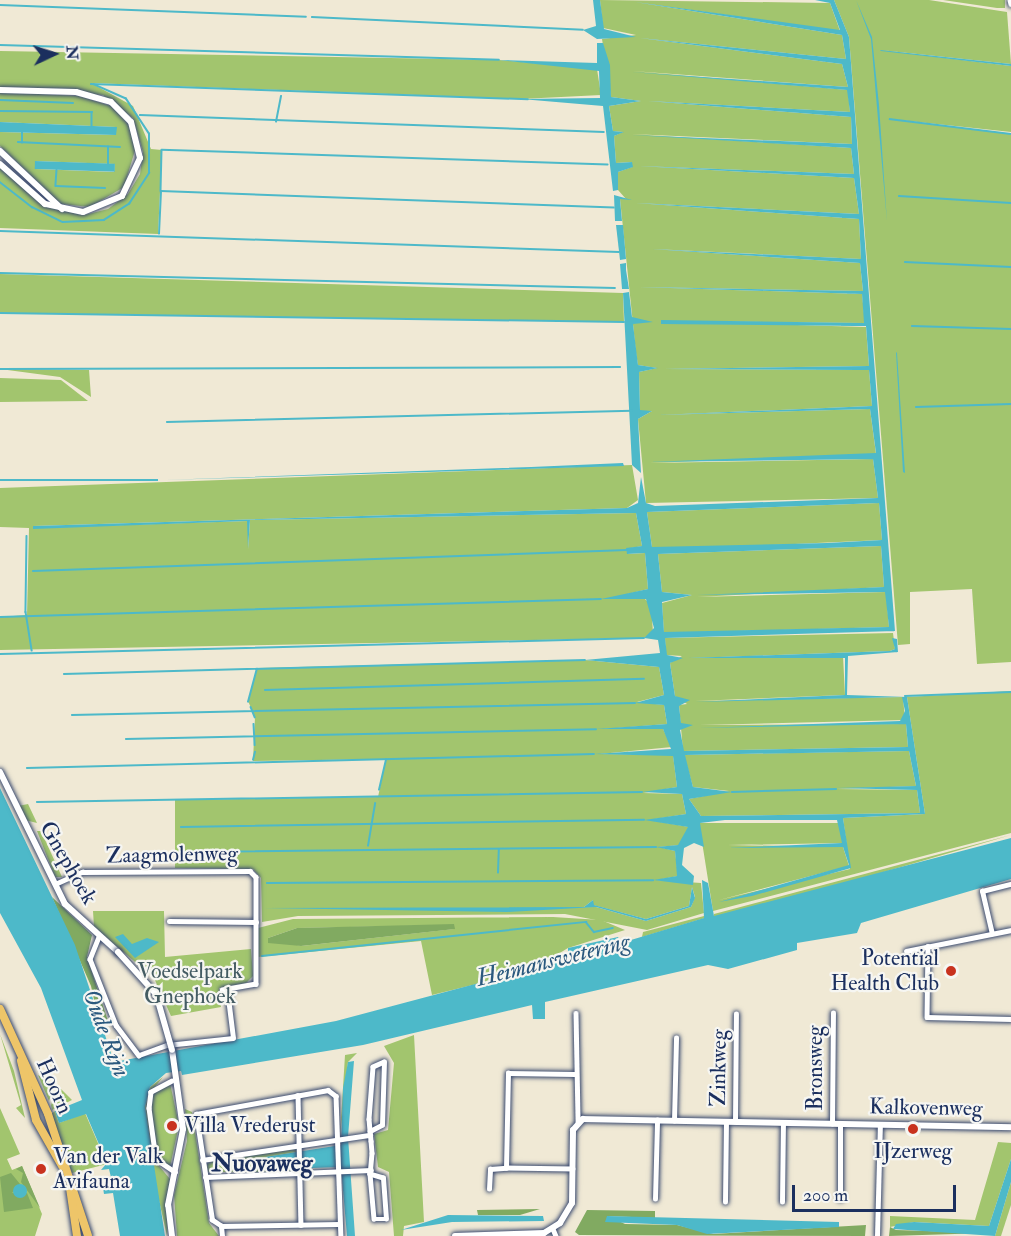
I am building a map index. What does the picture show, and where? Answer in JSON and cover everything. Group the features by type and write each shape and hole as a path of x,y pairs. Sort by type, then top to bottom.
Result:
{"main road":[{"name":"Hoorn","path":"0,1009 48,1114 88,1236"},
{"name":"Hoorn","path":"20,1053 36,1120 68,1179 77,1236"}],"street":[{"path":"0,90 92,95 111,102 131,122 140,158 128,189 99,209 63,210 33,196 0,164"},
{"path":"0,151 63,210"},
{"name":"Gnephoek","path":"0,772 55,884 74,916 118,952 156,994 172,1050 183,1141 175,1172"},
{"name":"Zaagmolenweg","path":"55,884 82,872 250,871 256,877 256,984 225,990 233,1038 166,1045 139,1055 116,1025 90,959 99,937"},
{"path":"992,934 982,891 1011,884"},
{"path":"169,921 256,922"},
{"path":"906,951 1011,930"},
{"path":"928,946 927,1017 1011,1018"},
{"path":"455,1236 553,1229 572,1203 578,1121 575,1074 576,1013"},
{"name":"Bronsweg","path":"832,1124 833,1013"},
{"name":"Zinkweg","path":"735,1122 736,1014"},
{"path":"674,1121 676,1038"},
{"path":"202,1160 299,1144 336,1142 370,1133 382,1125 384,1062 373,1066 370,1133 371,1172 374,1219 386,1219 383,1178 371,1172 337,1170 299,1174 205,1177"},
{"path":"506,1168 508,1073 575,1074"},
{"path":"172,1081 152,1092 149,1108 156,1159 175,1172 168,1204 172,1236"},
{"path":"339,1224 221,1226 212,1220 202,1160 198,1111 298,1095 335,1092 341,1236"},
{"path":"298,1095 301,1225"},
{"path":"655,1199 657,1120"},
{"name":"Kalkovenweg","path":"578,1121 657,1120 1011,1127"},
{"path":"724,1202 726,1122"},
{"path":"782,1202 783,1123"},
{"name":"Kalkovenweg","path":"840,1124 840,1199"},
{"path":"877,1236 880,1125"},
{"path":"489,1189 490,1169 573,1169"},
{"path":"221,1226 222,1236"},
{"path":"553,1229 556,1236"}],"green space":[{"path":"600,0 830,3 840,31 635,2 842,35 846,59 640,38 842,64 848,87 632,71 848,90 850,112 648,101 851,117 852,144 631,134 851,148 854,174 639,166 854,178 859,214 636,203 859,219 861,259 652,249 860,263 863,291 639,287 862,294 865,323 661,321 866,327 869,366 664,369 869,370 872,406 658,415 870,409 876,454 649,463 873,459 878,498 646,503 638,419 652,411 640,411 639,372 657,368 638,365 620,199 626,199 618,190 618,172 632,167 632,162 616,163 614,136 623,132 613,131 609,106 641,101 611,97 602,39 636,35 603,28"},
{"path":"834,0 929,0 1007,12 1011,64 880,50 1011,66 1011,132 890,119 1011,134 1011,662 977,664 972,589 910,592 910,644 898,645 849,37"},
{"path":"943,0 1005,0 1005,8 997,8"},
{"path":"0,51 499,60 597,69 601,95 521,99 91,83 133,106 151,149 162,150 158,234 0,228 0,166 46,206 84,215 108,209 128,194 140,174 143,152 133,118 103,95 0,87"},
{"path":"0,92 79,96 111,106 128,124 136,147 124,187 90,207 61,204 0,146 0,132 116,135 116,127 0,122","holes":["35,161 115,164 114,172 35,169"]},
{"path":"0,274 623,293 624,322 0,313"},
{"path":"0,369 89,370 91,397 60,377"},
{"path":"0,378 61,380 88,401 0,402"},
{"path":"632,465 638,500 627,508 33,526 33,528 248,521 248,549 250,520 636,513 642,546 626,549 628,554 645,553 648,589 607,599 645,599 651,605 653,632 644,638 0,650 0,617 27,615 29,528 0,527 0,488"},
{"path":"879,503 882,540 704,548 652,547 647,512"},
{"path":"881,546 884,587 697,597 886,592 889,627 664,633 662,603 692,595 662,592 658,554"},
{"path":"893,633 895,649 890,651 689,658 843,656 845,695 695,701 903,697 905,720 699,725 906,724 908,747 683,751 679,705 687,704 675,696 670,663 682,656 666,655 665,638"},
{"path":"585,660 659,667 664,695 637,702 664,705 667,724 604,729 663,729 672,747 600,754 673,755 677,787 643,793 682,794 686,814 649,820 689,827 679,845 659,847 675,851 678,876 657,880 701,883 704,913 647,930 565,914 298,916 262,922 261,878 253,869 175,868 175,800 378,797 386,759 253,761 255,717 248,701 257,668","holes":["692,887 695,897 691,907 646,921 596,907 264,911 584,907 593,900 593,905 646,919 689,906"]},
{"path":"1011,691 1011,833 713,911 699,823 840,823 843,843 727,845 843,847 849,866 719,900 850,869 843,818 925,814 907,697"},
{"path":"909,751 916,786 836,789 917,790 920,813 701,816 689,799 729,791 693,787 684,755"},
{"path":"28,804 37,823 25,820 18,806"},
{"path":"37,831 41,831 62,877 55,877"},
{"path":"1011,835 764,907 714,917 714,914"},
{"path":"52,897 92,935 87,957 108,1021 99,1022 91,986"},
{"name":"Voedselpark Gnephoek","path":"93,911 164,911 165,957 251,949 253,976 246,983 219,988 221,1007 171,1016 154,978 94,927"},
{"path":"704,916 705,918 642,937 643,932"},
{"path":"553,917 601,920 625,930 568,948 553,957 558,964 432,995 421,941 258,957 258,928 293,919","holes":["454,925 454,929 301,946 268,938 297,928"]},
{"path":"454,924 455,929 301,946 268,943 268,938 297,928"},
{"path":"0,1034 14,1071 25,1118 16,1108 21,1105"},
{"path":"414,1035 424,1222 404,1226 403,1236 394,1236 389,1172 378,1167 374,1134 388,1130 394,1063 384,1046"},
{"path":"357,1053 348,1062 340,1136 345,1055"},
{"path":"38,1075 55,1085 49,1101"},
{"path":"163,1077 149,1094 147,1108 155,1161 170,1179 167,1236 148,1152 145,1107 150,1087"},
{"path":"170,1083 179,1125 170,1167 159,1158 151,1113 153,1093"},
{"path":"58,1086 72,1100 52,1110 51,1105"},
{"path":"0,1108 20,1154 7,1159 12,1170 22,1166 42,1214 35,1236 0,1236"},
{"path":"185,1109 192,1112 209,1223 219,1236 177,1236 174,1195 187,1141"},
{"path":"55,1111 59,1123 85,1113 107,1164 72,1173 51,1114"},
{"path":"998,1142 1011,1143 1011,1159 989,1226 914,1222 890,1227 890,1216 975,1220"},
{"path":"297,1146 297,1152 266,1157 297,1172 208,1172 207,1164 215,1160"},
{"path":"22,1166 40,1208 21,1182 23,1173 16,1169"},
{"path":"11,1173 20,1184 12,1193 27,1193 33,1208 4,1212 0,1177"},
{"path":"1011,1182 1011,1205 1001,1236 995,1236"},
{"path":"540,1209 520,1215 478,1215 477,1210"},
{"path":"587,1210 655,1211 655,1218 608,1216 625,1224 677,1225 713,1234 866,1225 865,1236 579,1235 575,1232"},
{"path":"890,1227 896,1230 988,1233 889,1236"}],"water":[{"path":"593,0 600,0 604,29 636,37 597,39 583,30 596,26"},
{"path":"815,0 834,0 849,37 895,631 665,638 667,655 683,658 670,663 675,696 690,700 679,706 681,723 693,725 680,730 684,751 908,747 906,724 699,728 900,721 905,711 902,697 695,702 845,695 845,658 688,658 890,651 895,649 892,638 897,639 898,652 848,656 847,695 907,697 925,814 843,818 851,868 752,896 719,902 849,865 843,847 727,848 842,843 837,820 725,820 700,823 704,847 694,843 684,848 682,865 694,876 693,885 653,880 677,876 675,851 656,847 678,845 688,827 644,820 686,814 682,794 642,792 677,787 673,756 594,754 671,749 663,729 596,729 667,724 664,705 635,703 664,695 659,667 585,660 660,653 658,640 644,638 654,628 646,599 601,599 648,589 645,553 627,554 626,548 642,546 636,513 250,520 248,549 247,521 33,529 33,526 627,508 638,503 641,477 646,503 655,506 878,498 873,459 649,462 876,453 870,409 658,415 872,406 869,370 664,369 869,366 866,326 661,324 661,320 864,323 862,294 639,287 863,291 860,263 651,249 861,259 859,219 636,203 859,214 854,178 639,166 854,174 851,148 631,135 852,144 851,117 648,101 850,112 847,90 631,72 848,87 842,64 640,38 846,59 842,35 635,2 840,30 830,3","holes":["879,503 882,540 827,543 652,547 647,512","881,546 884,587 697,595 885,592 889,627 664,632 662,602 692,595 662,592 658,554","909,751 916,786 836,788 917,790 920,813 701,816 689,799 732,792 693,787 685,755"]},
{"path":"856,0 872,37 887,222 871,39"},
{"path":"597,43 603,43 610,65 611,97 641,101 609,106 613,131 624,132 614,136 616,163 632,162 633,167 618,172 618,190 613,191 603,106 521,99 600,98 599,71 499,60 597,63"},
{"path":"881,51 1011,64 1011,66"},
{"path":"889,118 1011,133 1011,135 889,120"},
{"path":"0,122 117,127 116,135 0,132"},
{"path":"35,161 115,164 115,172 35,169"},
{"path":"614,195 632,200 620,199 622,221 615,221"},
{"path":"616,225 623,225 626,259 620,260"},
{"path":"626,263 629,289 622,289 620,264"},
{"path":"629,292 632,317 653,322 633,324 638,365 658,368 639,372 640,410 652,411 638,419 641,473 632,465 623,293"},
{"path":"897,353 905,473 903,472"},
{"path":"623,463 624,466 163,480 531,467"},
{"path":"0,479 158,479 158,481 0,481"},
{"path":"0,788 75,945 114,1062 336,1021 558,962 568,956 568,948 618,937 621,943 704,918 702,880 708,883 714,916 1011,838 1011,879 861,923 857,933 797,943 797,950 728,969 708,965 545,1002 545,1019 533,1019 532,1005 363,1045 182,1075 181,1071 166,1073 150,1087 145,1107 165,1236 120,1236 113,1193 104,1194 103,1188 113,1186 109,1169 101,1170 107,1163 86,1114 59,1123 55,1111 82,1100 41,988 0,913"},
{"path":"692,887 695,898 691,907 646,921 596,907 507,912 264,908 584,907 593,900 594,905 646,919 689,906"},
{"path":"123,934 132,944 147,938 159,942 135,958 115,937"},
{"path":"354,1061 348,1137 355,1236 347,1236 341,1167 283,1169 265,1157 341,1145 343,1088 348,1062"},
{"path":"1011,1159 1011,1182 995,1236 893,1229 896,1224 914,1222 989,1226"},
{"path":"17,1184 23,1184 27,1191 23,1198 17,1198 13,1194 13,1188"},
{"path":"448,1215 543,1216 544,1221 452,1222 401,1230"},
{"path":"607,1216 839,1222 839,1227 707,1234 677,1225 605,1222"}],"waterway":[{"path":"0,5 306,17"},
{"path":"312,17 583,30"},
{"path":"0,45 499,60"},
{"path":"91,84 528,99"},
{"path":"0,182 32,207 63,222 104,220 129,204 149,173 149,134 126,99 94,85"},
{"path":"276,122 281,96"},
{"path":"0,100 73,103"},
{"path":"0,111 92,112 92,126"},
{"path":"140,115 604,132"},
{"path":"22,132 22,143"},
{"path":"18,142 120,147"},
{"path":"108,147 108,164"},
{"path":"608,165 162,150 161,191 614,208"},
{"path":"57,170 56,186 105,188"},
{"path":"159,234 161,192"},
{"path":"899,196 1011,203"},
{"path":"0,231 619,252"},
{"path":"905,262 1011,267"},
{"path":"0,273 615,288"},
{"path":"0,313 624,322"},
{"path":"912,326 1011,329"},
{"path":"0,369 620,367"},
{"path":"916,407 1011,404"},
{"path":"167,422 632,411"},
{"path":"27,536 26,612 32,651"},
{"path":"33,571 627,550"},
{"path":"0,617 601,599"},
{"path":"0,654 644,638"},
{"path":"64,674 585,660"},
{"path":"248,702 257,669"},
{"path":"265,690 644,679"},
{"path":"905,696 1011,692"},
{"path":"72,715 635,703"},
{"path":"251,707 255,717"},
{"path":"254,724 255,745"},
{"path":"126,739 596,729"},
{"path":"253,760 255,752"},
{"path":"27,768 594,754"},
{"path":"379,790 386,760"},
{"path":"732,792 836,789"},
{"path":"37,802 642,792"},
{"path":"368,846 375,804"},
{"path":"181,827 644,820"},
{"path":"182,852 656,847"},
{"path":"498,873 499,850"},
{"path":"267,883 653,880"},
{"name":"Heimanswetering","path":"262,956 586,922 594,932 613,928"}],"place":[{"name":"Potential Health Club","path":"951,971"},
{"name":"Villa Vrederust","path":"172,1126"},
{"name":"IJzerweg","path":"913,1129"},
{"name":"Van der Valk Avifauna","path":"41,1169"}],"district":[{"name":"Nuovaweg","path":"262,1164"}],"water label":[{"name":"Oude Rijn","path":"106,1033"}]}
